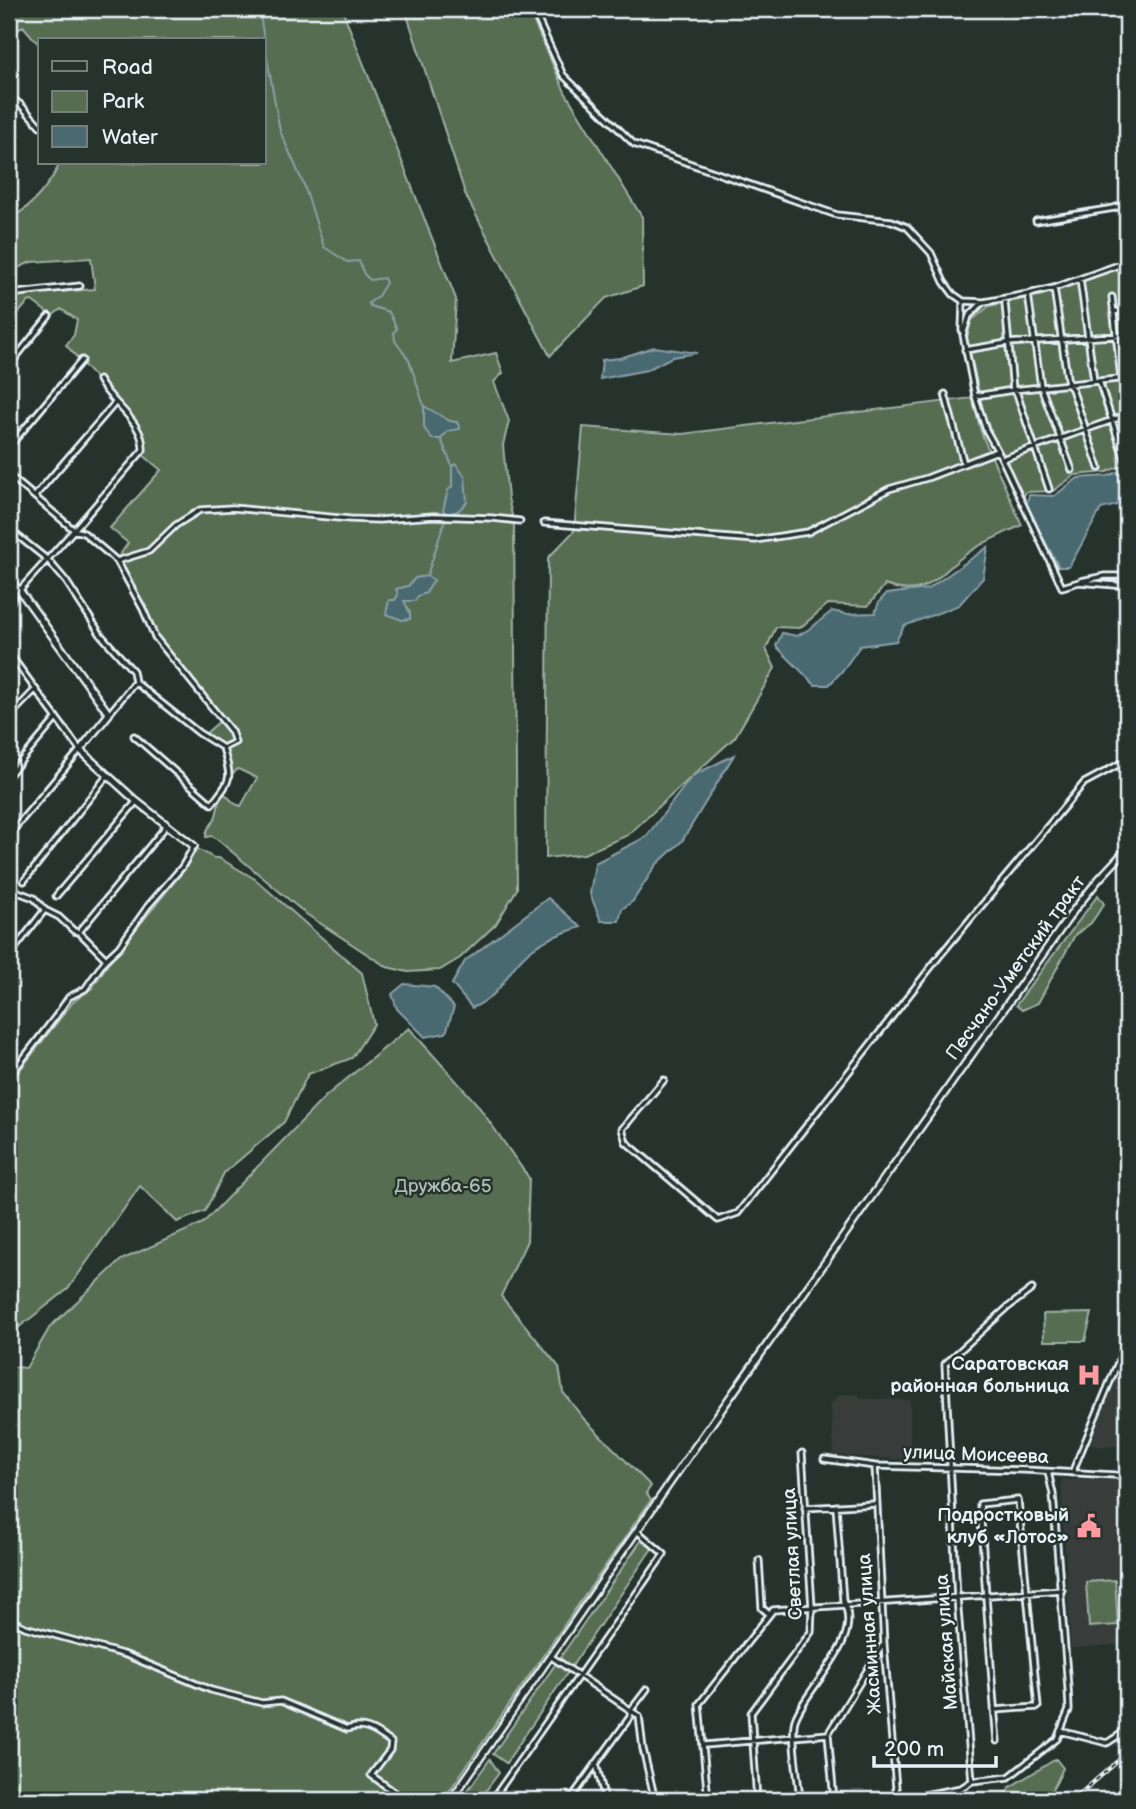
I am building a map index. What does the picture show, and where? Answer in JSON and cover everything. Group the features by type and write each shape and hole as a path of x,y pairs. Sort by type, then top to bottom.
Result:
{"main road":[{"path":"9,580 20,591 109,714 80,750 136,801 194,846"},
{"name":"Песчано-Уметский тракт","path":"451,1800 636,1531 1074,910 1127,849"}],"street":[{"path":"533,9 564,75 634,144 818,210 837,215 892,221 906,227 931,253 944,282 953,294 963,301 984,302 1054,288 1125,263 1127,270"},
{"path":"9,96 38,124"},
{"path":"9,200 15,205"},
{"path":"1036,221 1114,208 1127,202"},
{"path":"1080,279 1096,381 1125,460"},
{"path":"9,294 80,286"},
{"path":"1054,288 1068,384 1087,429 1099,468"},
{"path":"1028,294 1041,387 1072,470"},
{"path":"975,396 1125,378 1112,297"},
{"path":"963,301 965,350 986,430 1062,587 1105,576 1127,576"},
{"path":"963,335 969,316 984,302"},
{"path":"1005,303 1013,390 1017,394 1049,489"},
{"path":"1113,311 1127,312"},
{"path":"9,366 49,316"},
{"path":"965,350 1007,343 1127,334"},
{"path":"9,447 82,360"},
{"path":"9,602 143,450 141,435 135,425 99,380"},
{"path":"945,394 964,464"},
{"path":"35,496 116,403"},
{"path":"1002,459 1127,415"},
{"path":"544,523 755,540 808,532 889,489 997,451"},
{"path":"9,475 74,530 84,533 117,561 155,637 231,731 235,742 223,748"},
{"path":"117,561 149,551 176,525 200,510 233,508 379,520 433,516 520,521"},
{"path":"9,528 48,560 66,581 101,635 133,671 135,682 199,733 223,748 230,780 212,804 134,736"},
{"path":"1079,582 1127,586"},
{"path":"9,653 80,750 9,835"},
{"path":"9,664 13,659"},
{"path":"109,714 135,682"},
{"path":"9,717 34,690"},
{"path":"9,775 56,719"},
{"path":"664,1080 622,1129 626,1142 718,1220 738,1213 942,953 1084,783 1127,760"},
{"path":"24,881 108,775"},
{"path":"56,897 136,801"},
{"path":"79,932 168,824"},
{"path":"9,1077 62,1005 69,997 85,989 106,959 120,947 148,906 182,867 194,846"},
{"path":"9,880 18,892 34,898 45,910 60,917 74,931 79,932 106,959"},
{"path":"9,897 18,892"},
{"path":"9,956 45,910"},
{"name":"Майская улица","path":"972,1781 957,1598 944,1364 1032,1289"},
{"path":"1072,1473 1127,1341"},
{"name":"Светлая улица","path":"757,1800 751,1713 811,1632 812,1607 802,1453"},
{"name":"улица Моисеева","path":"824,1459 875,1466 1025,1469 1127,1478"},
{"name":"Жасминная улица","path":"875,1466 881,1604 898,1800"},
{"path":"898,1800 961,1788 972,1781 1009,1777 1057,1739 1069,1710 1062,1590 1053,1494 1048,1472"},
{"path":"994,1710 1038,1707 1018,1500 980,1504 994,1710 997,1741"},
{"path":"804,1508 876,1504"},
{"path":"800,1800 794,1721 847,1634 836,1506"},
{"path":"492,1800 664,1553 636,1531"},
{"path":"759,1560 762,1608 771,1612 1062,1590"},
{"path":"708,1800 699,1704 771,1612"},
{"path":"9,1619 25,1627 126,1655 211,1690 262,1703 281,1702 347,1729 369,1727 391,1742 390,1750 372,1775 405,1800"},
{"path":"834,1800 828,1734 884,1644"},
{"path":"550,1656 639,1716 655,1800"},
{"path":"570,1800 647,1689"},
{"path":"1060,1731 1107,1743 1127,1730"},
{"path":"704,1745 828,1734"},
{"path":"596,1763 604,1800"}],"shaded area":[{"path":"1127,1355 1127,1446 1096,1446 1090,1443"},
{"path":"841,1394 859,1395 860,1399 910,1400 910,1460 834,1455 831,1403"},
{"path":"1112,1479 1127,1485 1127,1531 1122,1541 1127,1590 1127,1644 1071,1648 1061,1480"}],"green space":[{"path":"9,9 342,9 456,299 452,363 496,353 503,373 494,382 509,421 503,445 508,498 514,524 517,889 496,924 460,958 440,970 408,972 387,967 306,914 218,840 212,836 206,837 223,792 235,804 241,806 257,778 238,769 232,774 225,749 238,740 225,724 232,735 233,743 222,747 204,735 221,720 153,634 117,559 128,543 110,528 161,470 143,455 144,440 138,426 66,345 74,335 77,320 61,309 52,316 32,301 28,302 9,324 9,296 95,289 91,258 31,262 9,272 9,219 39,196 59,164 266,164 266,38 38,38 38,44 23,26 9,38"},
{"path":"405,9 528,9 565,92 642,217 643,286 606,298 550,356 466,196"},
{"path":"1127,266 1127,463 1107,472 1075,475 1053,491 1026,492 1021,501 1011,473 987,429 967,338 971,321 989,306 1043,295"},
{"path":"972,398 982,435 1022,525 975,548 923,587 912,590 885,585 868,606 828,604 800,628 776,627 766,649 775,668 735,737 628,835 584,854 546,858 548,558 574,531 583,427 682,434"},
{"path":"196,848 255,879 362,973 374,1024 352,1058 308,1074 284,1122 224,1173 205,1211 177,1222 140,1186 68,1289 9,1335 9,1084 73,1002 92,988 110,961 185,869"},
{"path":"1098,895 1104,904 1091,923 1075,935 1038,1003 1022,1010 1016,1005"},
{"name":"Дружба-65","path":"409,1028 477,1104 529,1178 527,1241 501,1296 559,1367 563,1392 584,1419 651,1486 646,1493 651,1500 443,1800 9,1800 9,1366 26,1368 50,1327 121,1260 203,1223 326,1096"},
{"path":"1092,1313 1085,1341 1044,1341 1043,1314"},
{"path":"643,1538 653,1547 506,1763 493,1754"},
{"path":"1115,1580 1118,1625 1089,1627 1086,1582"},
{"path":"490,1759 499,1773 479,1800 461,1800"},
{"path":"1056,1759 1063,1768 1047,1796 1034,1801 1001,1800 1010,1787"}],"water":[{"path":"654,347 697,353 672,357 647,370 600,379 602,360 620,358"},
{"path":"424,406 450,421 457,422 460,429 448,431 441,439 432,439 424,428"},
{"path":"456,464 465,477 467,502 458,511 447,514 443,510 448,490 452,487 452,466"},
{"path":"1127,468 1127,493 1117,505 1101,509 1069,567 1059,567 1026,507 1029,495 1054,496 1078,478 1108,476"},
{"path":"988,547 983,578 959,605 904,626 896,641 860,646 829,685 815,685 776,646 782,633 797,636 832,611 846,614 875,613 886,594 928,589"},
{"path":"427,576 434,580 426,593 418,596 415,601 404,601 410,619 402,620 386,614 389,600 395,600 398,595 396,589 408,586 415,578"},
{"path":"734,755 682,841 656,865 633,901 622,909 619,921 601,921 590,894 595,863 646,837 692,776"},
{"path":"548,898 581,927 557,935 535,947 515,966 496,992 472,1008 452,984 465,961"},
{"path":"404,984 435,987 454,1007 446,1033 425,1037 397,1009 392,994"}],"waterway":[{"path":"259,9 264,38"},
{"path":"266,52 280,131 304,185 324,247 347,262 359,261 364,274 370,280 384,278 386,283 378,296 369,303 370,306 389,312 397,329 394,332 395,341 409,360 424,406"},
{"path":"441,439 452,466"},
{"path":"427,576 447,514"}],"tram line":[{"path":"9,582 17,593 9,613"}],"railway":[{"path":"1073,1800 1127,1753"}],"place":[{"name":"Саратовская районная больница","path":"1089,1375"},
{"name":"Подростковый клуб «Лотос»","path":"1089,1526"}]}
